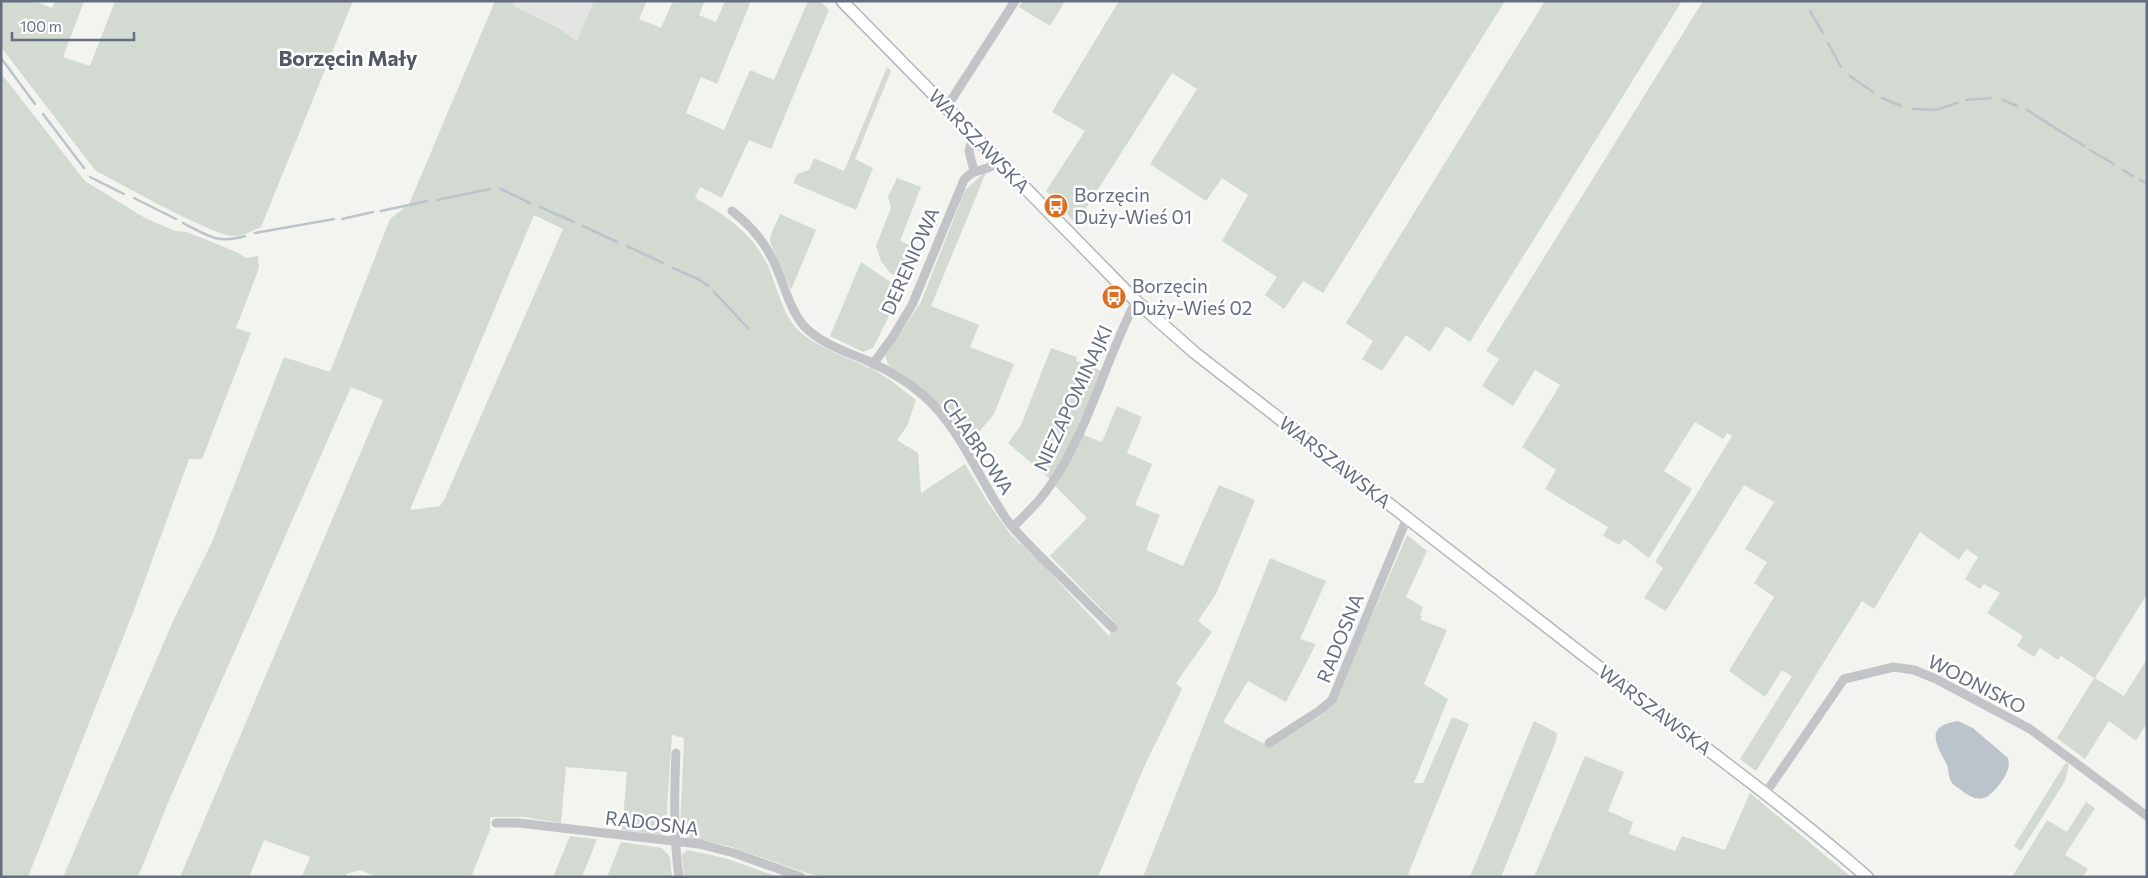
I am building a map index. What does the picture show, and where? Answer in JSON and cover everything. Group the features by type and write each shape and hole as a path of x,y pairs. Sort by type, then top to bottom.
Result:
{"main road":[{"name":"WARSZAWSKA","path":"842,1 1136,301 1195,353 1766,794 1867,877"}],"street":[{"path":"945,106 950,102 1015,1"},
{"path":"973,135 969,151 974,171 991,168 998,161"},
{"name":"DERENIOWA","path":"873,364 892,338 912,305 964,180 974,171"},
{"name":"CHABROWA","path":"732,211 758,235 765,246 778,272 789,301 804,326 815,335 844,351 901,378 924,396 951,428 1022,539 1113,628"},
{"name":"NIEZAPOMINAJKI","path":"1013,527 1048,489 1065,460 1136,301"},
{"name":"RADOSNA","path":"1269,743 1319,711 1332,700 1407,518"},
{"name":"WODNISKO","path":"1766,794 1844,679 1880,669 1899,667 1914,670 1936,679 2030,729 2147,816"},
{"path":"676,753 674,788 678,877"},
{"name":"RADOSNA","path":"496,824 519,823 699,844 734,853 800,877"}],"shaded area":[{"path":"1,1 34,1 52,8 55,1 84,1 63,57 90,66 115,1 353,1 261,227 246,234 236,236 225,234 189,219 96,171 1,47"},
{"path":"495,1 514,1 513,6 559,28 577,41 594,1 647,1 639,19 661,28 673,1 705,1 699,15 716,22 725,1 751,1 717,84 701,77 686,113 724,130 750,70 774,80 808,1 820,1 829,10 771,149 749,140 722,198 700,187 695,198 727,218 754,243 771,272 787,315 798,330 824,348 876,371 916,400 907,426 897,440 918,453 921,493 965,464 987,501 1011,535 1045,567 1109,636 1115,623 1050,556 1087,518 1054,485 1081,434 1102,442 1117,406 1142,417 1127,453 1152,464 1135,505 1160,515 1146,550 1183,566 1219,485 1255,500 1216,594 1198,621 1212,632 1176,683 1182,689 1144,767 1098,877 821,877 729,846 688,838 680,830 684,738 672,735 667,808 668,829 662,835 622,830 627,772 566,767 561,823 523,817 490,817 490,830 471,877 377,877 360,870 346,874 346,877 302,877 310,857 264,840 249,877 180,877 383,400 351,387 170,798 138,877 63,877 174,619 212,542 284,357 330,372 390,219 409,204","holes":["534,215 563,229 445,498 440,506 410,510"]},
{"path":"514,1 594,1 577,41 559,28 512,6"},
{"path":"1023,1 1065,1 1050,26 1019,7"},
{"path":"1119,1 1505,1 1323,293 1303,281 1284,309 1265,295 1277,277 1222,241 1248,195 1222,178 1206,201 1150,164 1197,89 1172,73 1076,224 1046,191 1085,131 1052,112"},
{"path":"1545,1 1682,1 1470,342 1446,326 1430,352 1406,335 1382,371 1362,359 1373,341 1346,323"},
{"path":"1703,1 2147,1 2147,594 2095,678 2124,696 2147,659 2147,723 2136,741 2109,721 2085,759 2057,738 2094,678 2061,656 2058,660 2040,648 2034,657 2017,646 2023,636 1987,613 2000,593 1984,584 1980,589 1965,579 1978,557 1966,549 1959,560 1920,532 1874,609 1862,601 1756,771 1740,759 1792,676 1782,670 1765,697 1729,671 1774,597 1754,583 1767,562 1745,549 1774,502 1744,485 1666,611 1644,598 1663,568 1655,562 1732,436 1727,433 1723,439 1695,422 1664,471 1692,489 1649,558 1624,539 1619,545 1603,536 1608,527 1545,489 1556,470 1522,447 1560,385 1535,370 1513,406 1482,386 1499,359 1486,351"},
{"path":"887,67 891,71 855,159 873,168 856,210 793,183 797,174 809,170 814,158 844,171"},
{"path":"1,73 85,181 145,218 175,231 187,232 246,258 258,256 259,268 236,328 251,333 202,459 189,459 134,610 28,877 1,877"},
{"path":"987,170 931,306 979,325 970,347 1014,364 994,414 968,445 958,426 941,406 903,374 889,366 885,356 921,302 965,190"},
{"path":"897,178 921,187 900,241 916,248 911,270 902,280 890,273 881,261 876,246 891,208 888,197"},
{"path":"780,214 816,230 791,290 770,240"},
{"path":"861,262 902,290 873,348 863,352 830,336"},
{"path":"1051,348 1077,357 1076,361 1102,371 1068,448 1050,479 1008,443 1021,425"},
{"path":"1407,535 1427,551 1406,597 1423,607 1420,615 1422,616 1421,620 1447,630 1424,684 1448,699 1414,783 1423,783 1452,717 1469,724 1407,877 1143,877 1270,558 1326,581 1300,639 1316,644 1286,702 1248,681 1223,722 1270,747 1321,716 1333,705"},
{"path":"1534,721 1557,733 1556,741 1501,877 1470,877"},
{"path":"1958,721 1973,728 2008,758 2009,765 2005,776 1994,791 1985,797 1971,797 1953,784 1949,777 1947,765 1939,750 1936,737 1940,727 1947,723"},
{"path":"1585,756 1624,772 1608,811 1633,822 1629,834 1675,851 1682,836 1725,850 1750,793 1851,877 1534,877"},
{"path":"2066,762 2069,765 2065,781 2021,851 2014,846"},
{"path":"2086,802 2095,808 2065,855 2088,869 2083,877 2012,877 2047,820 2067,832"},
{"path":"570,836 597,839 582,877 553,877"},
{"path":"621,842 662,848 670,857 672,877 607,877"},
{"path":"687,850 725,858 778,877 684,877 682,855"}],"waterway":[{"path":"1810,11 1823,33"},
{"path":"1828,43 1841,67"},
{"path":"1,58 35,104"},
{"path":"1850,76 1873,92"},
{"path":"1882,98 1901,106"},
{"path":"1966,100 1991,98"},
{"path":"2003,100 2017,106"},
{"path":"1913,109 1936,110 1957,103"},
{"path":"2027,110 2084,146"},
{"path":"43,114 84,168"},
{"path":"2090,150 2114,164"},
{"path":"2123,170 2133,176"},
{"path":"90,177 124,194"},
{"path":"2140,180 2147,184"},
{"path":"437,200 490,189"},
{"path":"501,189 530,203"},
{"path":"134,198 176,219"},
{"path":"381,211 427,201"},
{"path":"540,207 574,222"},
{"path":"342,219 373,212"},
{"path":"255,233 334,219"},
{"path":"183,223 206,235 220,239 245,236"},
{"path":"583,226 617,242"},
{"path":"627,246 663,263"},
{"path":"673,268 700,280 708,286"},
{"path":"714,292 748,328"}],"place":[{"name":"Borzęcin Duży-Wieś 01","path":"1056,206"},
{"name":"Borzęcin Duży-Wieś 02","path":"1114,297"}],"district":[{"name":"Borzęcin Mały","path":"348,59"}]}
